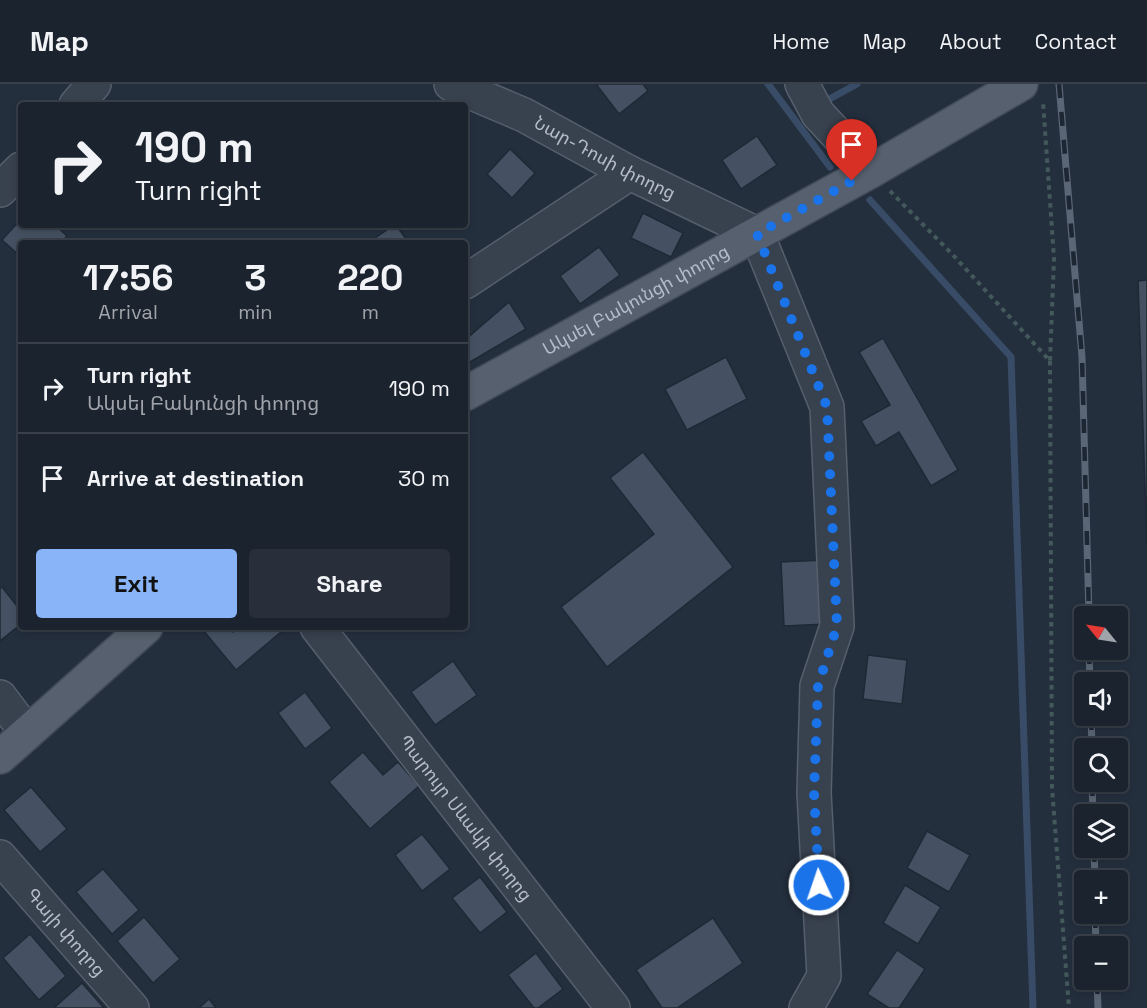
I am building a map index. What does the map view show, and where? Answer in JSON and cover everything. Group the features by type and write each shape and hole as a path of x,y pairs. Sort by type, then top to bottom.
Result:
{"main road":[{"name":"Ակսել Բակունցի փողոց","path":"468,392 871,171 1032,90"},
{"path":"0,757 143,630"}],"street":[{"path":"79,102 94,84"},
{"name":"Նար-Դոսի փողոց","path":"451,84 524,115 630,173 757,234"},
{"path":"802,84 818,114 871,171"},
{"path":"0,190 18,172"},
{"path":"468,280 630,173"},
{"path":"757,234 827,407 837,626 818,686 817,710 814,793 824,976 806,1008"},
{"name":"Պարույր Սևակի փողոց","path":"319,630 613,1008"},
{"path":"0,697 27,733"},
{"name":"Գայի փողոց","path":"0,857 132,1008"}],"path":[{"path":"1032,90 1054,258 1050,361 1052,788 1069,1008"},
{"path":"871,171 953,255 1050,361"}],"building":[{"path":"596,84 643,84 648,91 619,114"},
{"path":"757,136 777,165 741,189 722,160"},
{"path":"510,149 535,173 512,198 487,174"},
{"path":"643,213 683,233 671,257 631,238"},
{"path":"18,222 18,228 58,228 67,236 64,240 18,240 18,254 2,240"},
{"path":"390,228 398,228 407,240 372,240"},
{"path":"599,247 620,275 580,304 560,276"},
{"path":"1147,280 1147,546 1138,281"},
{"path":"509,302 526,329 468,363 468,337"},
{"path":"883,338 958,470 931,486 899,432 876,446 861,421 890,405 859,352"},
{"path":"726,357 747,399 687,430 665,389"},
{"path":"643,452 733,567 607,667 561,607 654,534 610,478"},
{"path":"824,560 827,624 784,626 781,562"},
{"path":"2,587 18,607 18,626 0,641 0,588"},
{"path":"203,630 231,630 233,632 235,630 279,630 281,632 236,670"},
{"path":"868,655 907,660 902,704 863,699"},
{"path":"453,661 477,695 435,725 411,692"},
{"path":"305,692 332,728 305,749 278,713"},
{"path":"363,752 383,775 398,762 419,786 370,829 329,782"},
{"path":"31,787 67,829 40,852 4,810"},
{"path":"927,831 970,855 949,892 907,868"},
{"path":"422,834 450,869 422,891 395,855"},
{"path":"103,869 139,910 112,934 76,892"},
{"path":"480,877 507,912 480,933 452,898"},
{"path":"905,885 941,907 918,944 883,923"},
{"path":"144,917 180,959 153,983 117,941"},
{"path":"713,918 743,963 677,1008 662,1008 636,970"},
{"path":"30,934 66,976 39,1000 3,958"},
{"path":"897,950 925,969 899,1008 889,1008 867,994"},
{"path":"536,953 563,989 538,1008 534,1008 508,975"},
{"path":"82,983 104,1008 55,1007"},
{"path":"209,999 216,1008 199,1008"}],"waterway":[{"path":"768,84 830,167"},
{"path":"824,102 857,84"},
{"path":"870,200 1011,357 1033,1008"}],"railway":[{"path":"1059,84 1082,357 1089,606"},
{"path":"1089,660 1090,672"},
{"path":"1091,726 1092,738"},
{"path":"1092,792 1093,804"},
{"path":"1094,858 1095,870"},
{"path":"1095,924 1096,936"},
{"path":"1097,990 1098,1008"}],"route":[{"path":"819,885 814,793 818,686 837,626 827,407 757,234 852,181"}]}
